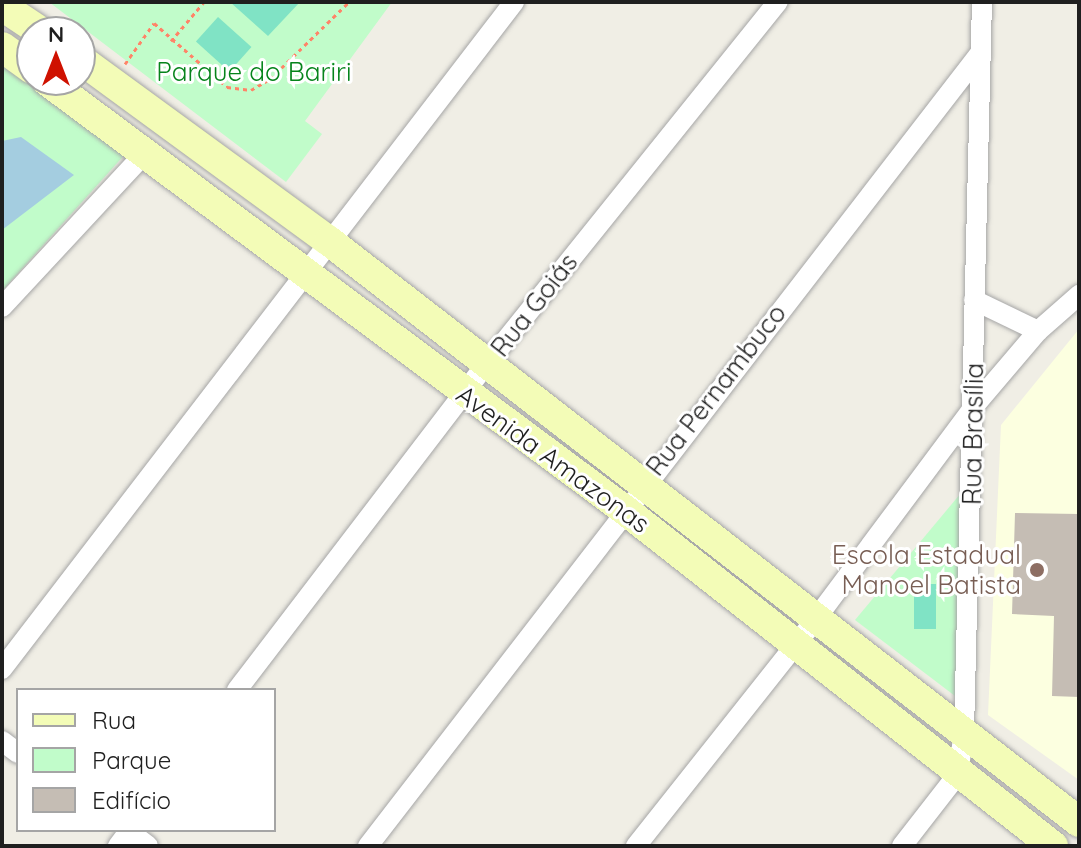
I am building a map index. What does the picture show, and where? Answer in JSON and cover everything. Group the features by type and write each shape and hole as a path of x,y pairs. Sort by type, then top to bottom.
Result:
{"street":[{"path":"2,669 514,2"},
{"name":"Rua Goiás","path":"239,688 485,366 778,2"},
{"name":"Rua Brasília","path":"902,846 958,774 964,732 975,405 974,300 982,2"},
{"name":"Rua Pernambuco","path":"368,846 626,511 643,483 981,52"},
{"name":"Avenida Amazonas","path":"96,71 329,241 485,366 818,616 1079,822"},
{"name":"Avenida Amazonas","path":"68,96 307,271 464,394 626,511 794,647 1053,846"},
{"path":"2,307 145,153"},
{"path":"636,846 818,616 975,405 1038,331 1079,295"},
{"path":"974,300 1038,331"},
{"path":"126,834 148,846"}],"path":[{"path":"171,41 204,2"},
{"path":"128,61 154,23 227,87 251,90 270,79 349,2"}],"shaded area":[{"name":"Escola Estadual Manoel Batista","path":"1079,329 1079,780 988,715 1001,425"}],"green space":[{"name":"Parque do Bariri","path":"49,2 392,2 305,121 322,134 286,182 96,38 96,16 67,16"},
{"path":"230,2 300,2 268,36"},
{"path":"218,17 251,47 229,72 196,42"},
{"path":"2,54 16,65 16,96 57,96 128,151 2,291"},
{"path":"971,481 959,699 855,620"},
{"path":"914,584 936,584 936,629 914,629"}],"water":[{"path":"21,137 74,175 2,230 2,141"}],"building":[{"path":"1015,513 1079,514 1079,697 1052,696 1054,616 1012,614"}],"place":[{"name":"Escola Estadual Manoel Batista","path":"1037,570"}]}
